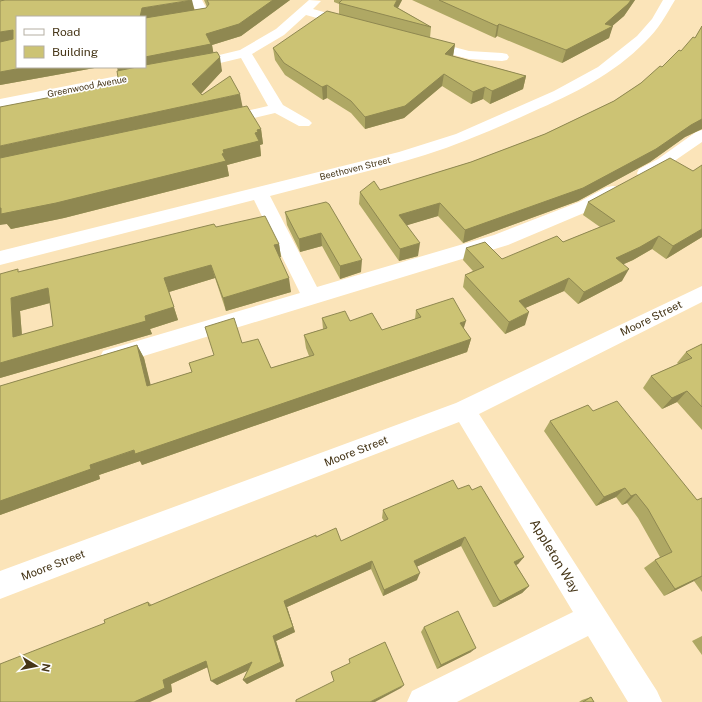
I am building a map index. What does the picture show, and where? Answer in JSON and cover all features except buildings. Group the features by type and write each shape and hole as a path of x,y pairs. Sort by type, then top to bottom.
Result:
{"street":[{"path":"146,25 204,15 196,0"},
{"path":"176,69 245,53 267,41 305,11 316,0"},
{"name":"Beethoven Street","path":"0,258 431,148 470,134 561,95 589,80 623,56 653,26 669,0"},
{"path":"305,11 364,27"},
{"path":"409,39 469,55 502,57"},
{"path":"245,53 277,108 304,123"},
{"name":"Greenwood Avenue","path":"0,103 161,72"},
{"path":"208,123 277,108"},
{"path":"91,363 501,240 585,206 664,162 702,135"},
{"path":"259,192 312,297"},
{"name":"Moore Street","path":"0,585 464,410 702,294"},
{"name":"Appleton Way","path":"464,410 646,702"},
{"path":"423,702 593,618"}]}
